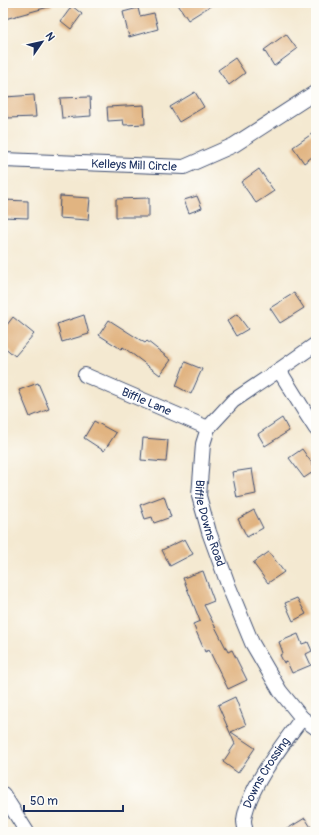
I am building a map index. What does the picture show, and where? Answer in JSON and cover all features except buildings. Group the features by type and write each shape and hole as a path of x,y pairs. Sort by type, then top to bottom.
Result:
{"street":[{"name":"Kelleys Mill Circle","path":"3,160 184,167 234,145 316,92"},
{"name":"Biffle Downs Road","path":"316,344 233,401 208,428 203,444 199,496 208,532 252,644 280,691 302,718 316,728"},
{"path":"280,370 316,429"},
{"name":"Biffle Lane","path":"86,375 208,428"},
{"name":"Downs Crossing","path":"246,832 244,821 249,801 261,778 302,718"},
{"path":"3,794 27,832"}]}
